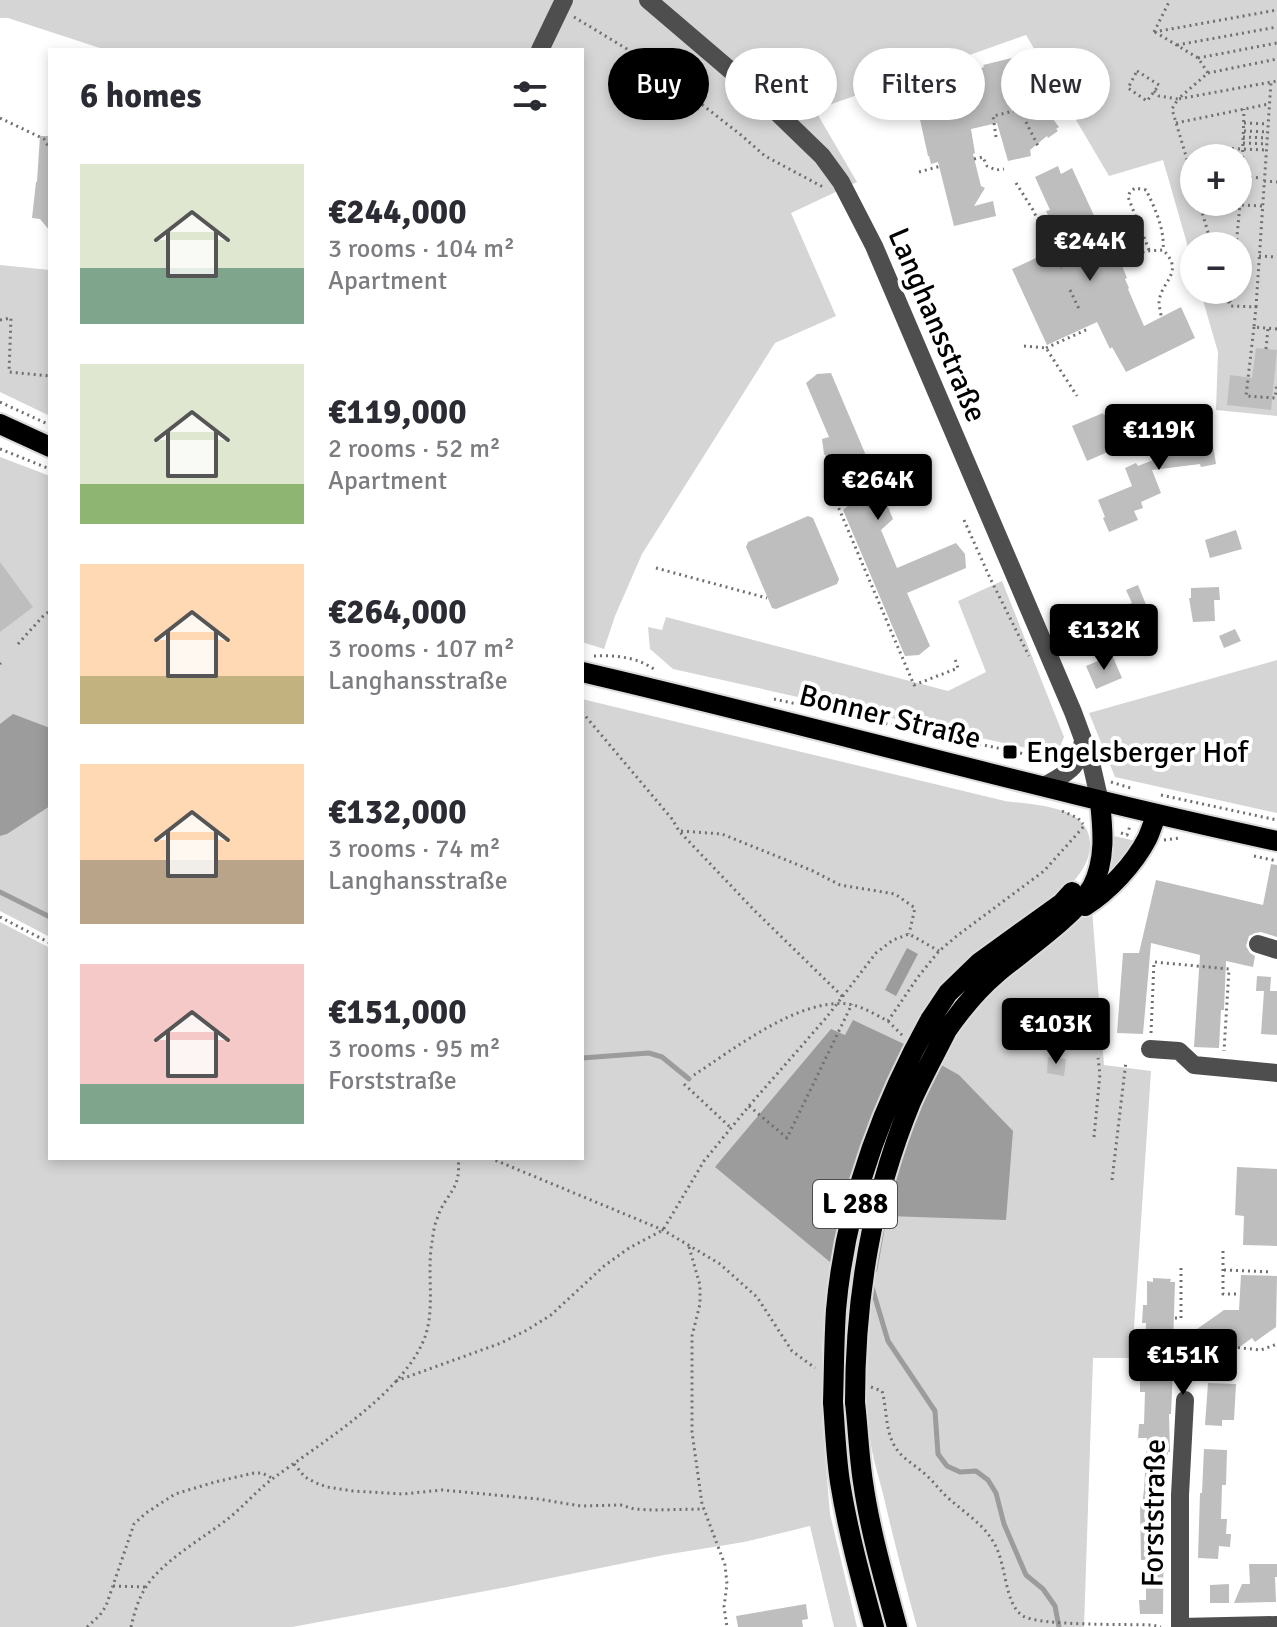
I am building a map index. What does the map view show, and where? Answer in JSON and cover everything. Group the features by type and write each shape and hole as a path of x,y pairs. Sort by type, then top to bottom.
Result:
{"main road":[{"path":"0,424 48,446"},
{"name":"Bonner Straße","path":"584,664 663,691 1100,802 1156,804 1277,841"},
{"name":"L 288","path":"1061,921 1092,886 1099,868 1103,840 1100,802"},
{"name":"L 288","path":"874,1627 844,1503 833,1402 836,1309 842,1264 866,1163 892,1093 938,1025 1061,921 1111,884 1146,840 1156,804"},
{"name":"L 288","path":"897,1627 867,1507 857,1433 861,1394 855,1354 861,1282 878,1201 948,993 980,962 1062,903 1099,868"}],"street":[{"name":"Langhansstraße","path":"648,0 786,120 822,156 841,182 874,246 1083,737 1100,802"},
{"path":"541,48 562,4"},
{"path":"1043,787 1073,768 1082,753 1083,737"},
{"path":"1258,944 1277,950"},
{"path":"1150,1049 1179,1051 1194,1065 1277,1073"},
{"name":"Forststraße","path":"1185,1400 1180,1495 1180,1627 1277,1625"}],"path":[{"path":"1154,32 1170,0"},
{"path":"562,4 627,49 666,85 700,103 765,156 799,174"},
{"path":"1154,32 1277,10"},
{"path":"1177,45 1277,27"},
{"path":"1154,32 1198,58 1208,73"},
{"path":"1198,58 1277,43"},
{"path":"1183,144 1172,109 1178,99 1208,73 1277,59"},
{"path":"1137,71 1159,85 1154,91 1147,101 1128,88 1137,71"},
{"path":"1154,91 1159,96 1178,99 1277,81"},
{"path":"1271,82 1256,307 1246,396 1275,398 1277,383"},
{"path":"1176,123 1269,104"},
{"path":"1244,109 1243,143 1267,141"},
{"path":"996,137 993,116 1001,114"},
{"path":"0,118 44,139 48,146"},
{"path":"1026,122 1038,146"},
{"path":"1244,123 1268,124"},
{"path":"1244,131 1267,132"},
{"path":"1243,137 1267,141"},
{"path":"1252,149 1266,150"},
{"path":"974,159 983,157 987,166 1004,169"},
{"path":"919,172 941,166"},
{"path":"1252,178 1277,182"},
{"path":"1016,183 1061,268"},
{"path":"1147,250 1128,197 1135,188 1146,190 1164,238 1163,250 1171,260 1172,273 1159,305 1161,316"},
{"path":"1252,206 1262,206"},
{"path":"1121,263 1147,250 1163,250"},
{"path":"1259,256 1277,257"},
{"path":"1070,290 1080,311"},
{"path":"1230,306 1256,307"},
{"path":"0,320 11,318 9,372 48,376"},
{"path":"1254,327 1277,329"},
{"path":"1266,349 1268,328"},
{"path":"1024,346 1046,348 1088,329"},
{"path":"1046,348 1077,396"},
{"path":"0,402 48,424"},
{"path":"0,449 48,468"},
{"path":"834,497 914,685 958,668 955,659"},
{"path":"964,520 990,578"},
{"path":"656,568 767,598"},
{"path":"18,644 48,612"},
{"path":"584,664 610,655 644,662 658,673"},
{"path":"763,696 1052,760"},
{"path":"584,714 679,831 843,997"},
{"path":"1094,776 1140,791"},
{"path":"1156,804 1277,820"},
{"path":"888,1021 939,951 1044,871 1085,825"},
{"path":"679,831 722,834 840,885 895,894 915,908 909,934"},
{"path":"1146,840 1182,838"},
{"path":"1250,855 1277,861"},
{"path":"0,917 48,942"},
{"path":"909,934 939,951"},
{"path":"396,1381 501,1343 527,1330 551,1315 604,1266 663,1230 704,1161 838,1004 876,953 893,940 909,934"},
{"path":"1150,1049 1154,962 1229,969 1223,1067"},
{"path":"694,1075 783,1019 813,1008 838,1004 852,1004 888,1021 907,1041"},
{"path":"749,1106 787,1138 852,1004"},
{"path":"1094,1137 1100,1074 1098,1058"},
{"path":"1112,1180 1126,1061"},
{"path":"684,1084 731,1128"},
{"path":"131,1627 146,1587 172,1561 273,1479 319,1447 376,1400 410,1365 424,1339 435,1227 437,1217 457,1183 458,1160"},
{"path":"495,1160 663,1230 720,1264 765,1307 792,1351 818,1369"},
{"path":"689,1247 700,1285 700,1304 692,1336 692,1432 704,1509 725,1565 727,1627"},
{"path":"1223,1251 1223,1294 1240,1294"},
{"path":"1175,1318 1181,1318 1181,1267"},
{"path":"1224,1270 1272,1272"},
{"path":"1232,1347 1261,1350 1277,1344"},
{"path":"861,1394 882,1391 891,1439 901,1456 966,1511 991,1538 1004,1566 1010,1602 1020,1614 1030,1619 1053,1622 1161,1627"},
{"path":"294,1464 305,1477 316,1483 353,1491 403,1494 442,1490 581,1506 704,1509"},
{"path":"87,1627 103,1611 134,1524 160,1503 175,1494 246,1474 262,1473 273,1479"},
{"path":"113,1586 146,1587"}],"shaded area":[{"path":"0,0 1277,0 1277,416 1216,410 1218,352 1204,304 1252,304 1252,232 1184,232 1163,160 1109,176 1076,120 1110,120 1110,48 1034,48 1026,35 985,50 853,48 853,96 837,102 837,48 725,48 725,120 821,120 857,182 791,213 836,316 775,343 642,554 604,649 584,643 584,48 100,48 0,18"},
{"path":"0,265 48,270 48,415 0,392"},
{"path":"0,457 48,475 48,936 0,911"},
{"path":"1002,581 1064,737 1059,749 1044,752 673,669 650,649 648,627 662,630 666,617 948,691 986,672 958,601"},
{"path":"1277,660 1277,813 1115,777 1089,713"},
{"path":"584,699 1005,801 1057,809 1080,821 1087,830 1089,853 1073,882 928,1007 904,1044 841,1207 830,1263 822,1348 822,1419 830,1514 857,1627 834,1627 810,1526 744,1542 292,1627 0,1627 0,922 48,947 48,1160 584,1160"},
{"path":"13,714 48,727 48,807 0,836 0,724"},
{"path":"1114,836 1136,841 1103,883"},
{"path":"1092,909 1104,1065 1151,1071 1132,1358 1093,1358 1084,1627 917,1627 874,1458 868,1419 866,1361 870,1300 880,1242 889,1207 926,1103 956,1036 977,1007 1003,980"},
{"path":"907,948 918,954 896,996 885,990"},
{"path":"853,1020 959,1075 1013,1131 1006,1220 887,1216 877,1272 830,1262 715,1167 831,1029 845,1035"}],"building":[{"path":"1001,61 1001,120 1054,120 1059,127 1056,129 1058,131 1030,150 1031,156 1008,161 997,123 971,129 973,154 981,186 985,188 974,206 993,201 996,216 954,226 938,162 931,164 920,120 985,120 985,65"},
{"path":"40,136 48,136 48,229 40,219 32,218"},
{"path":"1058,166 1061,174 1072,168 1104,237 1109,245 1112,244 1121,263 1144,326 1181,307 1195,338 1126,372 1097,322 1047,345 1012,269 1062,246 1035,177"},
{"path":"1256,348 1277,350 1271,410 1227,405 1230,375 1252,378"},
{"path":"831,373 893,519 881,530 897,568 956,543 965,554 966,568 907,593 930,646 919,655 905,656 843,510 855,500 839,461 833,464 824,454 822,439 829,437 806,383 817,374"},
{"path":"1117,411 1126,433 1113,438 1117,448 1087,461 1072,426 1103,413"},
{"path":"1208,415 1216,464 1152,470 1161,493 1141,502 1143,508 1134,511 1138,520 1109,532 1098,500 1132,486 1125,468 1163,456 1161,440 1189,436 1186,418"},
{"path":"808,516 813,518 839,579 837,584 772,608 746,547 748,542"},
{"path":"1236,530 1242,549 1210,558 1205,540"},
{"path":"0,562 33,607 0,632"},
{"path":"1138,585 1149,612 1129,620 1123,606 1132,603 1126,590"},
{"path":"1219,587 1220,600 1214,600 1215,621 1193,622 1189,598 1191,588"},
{"path":"1235,629 1241,641 1224,648 1219,636"},
{"path":"1112,655 1122,678 1096,689 1086,666"},
{"path":"1271,864 1277,865 1277,937 1261,932 1249,936 1246,946 1255,956 1253,967 1226,961 1219,1048 1194,1047 1200,955 1151,943 1143,1034 1117,1033 1123,953 1139,953 1156,880 1263,905"},
{"path":"1257,976 1271,977 1270,991 1277,991 1277,1035 1261,1034 1264,991 1256,991"},
{"path":"1048,1057 1066,1059 1064,1076 1047,1073"},
{"path":"1237,1167 1277,1169 1277,1246 1243,1245 1244,1216 1235,1215"},
{"path":"1241,1275 1277,1276 1276,1327 1255,1342 1252,1338 1237,1349 1174,1347 1164,1517 1163,1614 1140,1614 1139,1600 1146,1600 1146,1560 1141,1560 1140,1505 1144,1490 1147,1438 1138,1438 1139,1424 1144,1424 1145,1392 1140,1392 1140,1384 1141,1365 1144,1365 1146,1323 1142,1323 1143,1305 1147,1305 1147,1281 1153,1282 1153,1278 1175,1282 1173,1346 1224,1310 1239,1310"},
{"path":"1208,1383 1236,1384 1234,1420 1222,1420 1222,1426 1205,1425"},
{"path":"1204,1449 1227,1450 1221,1519 1227,1519 1226,1534 1231,1534 1230,1547 1219,1546 1218,1559 1198,1558"},
{"path":"1249,1564 1277,1564 1276,1602 1234,1603 1242,1584 1250,1584"},
{"path":"1229,1584 1229,1603 1210,1603 1210,1585"},
{"path":"806,1604 808,1619 802,1620 803,1627 738,1627 736,1616"}],"waterway":[{"path":"0,892 48,916"},
{"path":"584,1058 649,1053 662,1057 689,1079"},
{"path":"871,1284 888,1341 935,1411 938,1454 947,1466 960,1472 976,1471 988,1480 996,1493 1004,1524 1026,1575 1043,1589 1055,1606 1059,1627"}],"place":[{"name":"Engelsberger Hof","path":"1010,752"}]}
